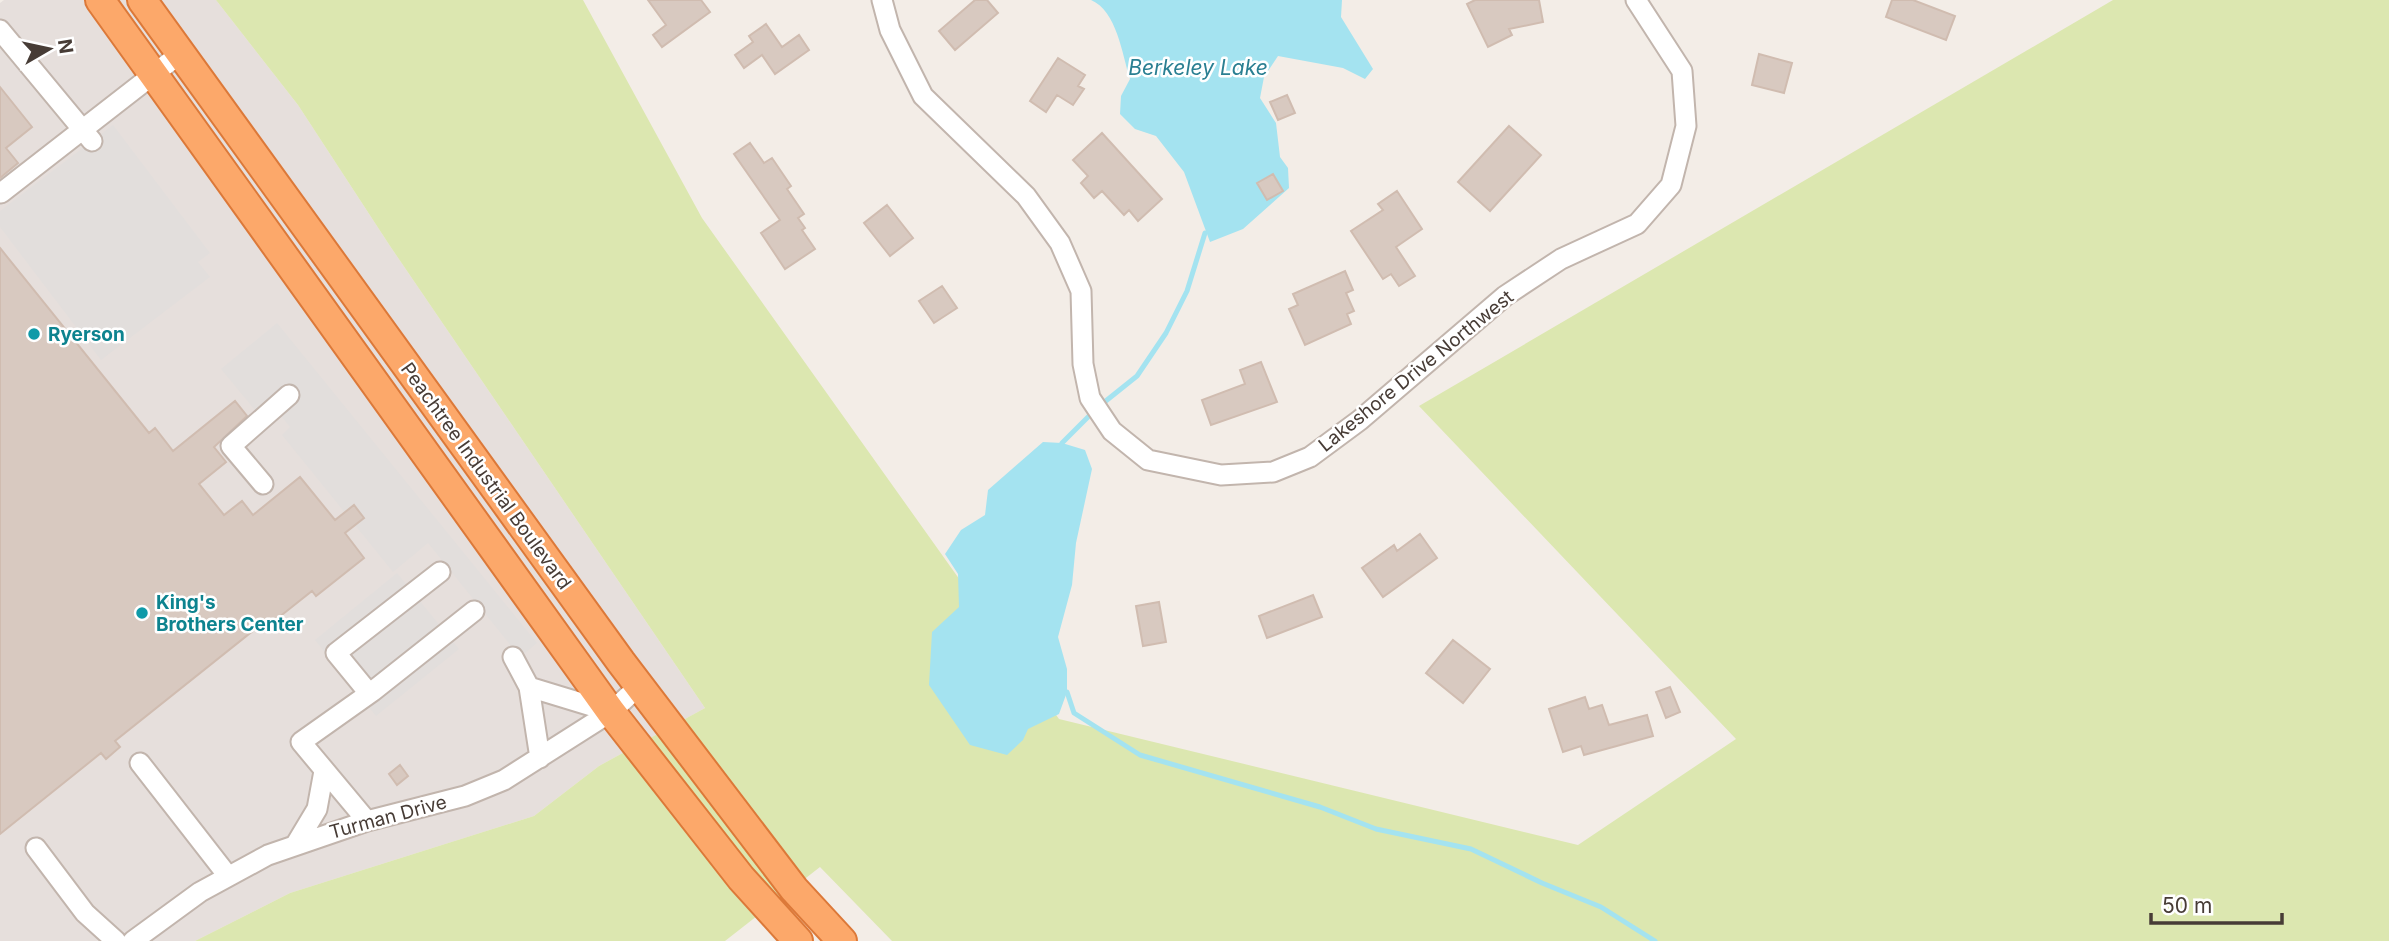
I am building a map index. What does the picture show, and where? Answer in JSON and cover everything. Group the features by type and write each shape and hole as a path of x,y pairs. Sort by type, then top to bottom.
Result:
{"highway":[{"name":"Peachtree Industrial Boulevard","path":"100,0 611,712 741,878 797,941"},
{"name":"Peachtree Industrial Boulevard","path":"142,0 639,686 794,889 842,941"}],"street":[{"name":"Lakeshore Drive Northwest","path":"882,0 890,30 923,96 1026,196 1060,243 1081,291 1083,364 1090,398 1112,431 1148,460 1221,475 1273,472 1310,457 1360,420 1505,296 1561,259 1637,224 1645,215 1671,185 1686,126 1682,71 1636,0"},
{"path":"0,30 86,136"},
{"path":"2,193 86,136 153,73 181,53"},
{"path":"263,484 231,446 289,395"},
{"path":"368,692 336,653 440,572"},
{"path":"367,821 301,742 474,611"},
{"path":"513,657 529,687 540,758"},
{"name":"Turman Drive","path":"132,941 200,892 296,844 367,821 465,796 503,780 611,712 639,686"},
{"path":"529,687 611,712"},
{"path":"140,763 228,876"},
{"path":"296,844 317,809 324,771"},
{"path":"36,848 85,913 116,941"}],"shaded area":[{"path":"4,0 216,0 298,105 390,246 705,708 599,766 534,816 290,893 195,941 0,941 0,3"},
{"path":"113,125 210,253 198,262 210,277 101,360 0,227 0,211"},
{"path":"277,323 537,643 520,657 428,543 393,572 282,435 290,427 272,405 259,415 221,369"},
{"path":"397,573 459,649 376,716 315,640"}],"green space":[{"path":"216,0 583,0 702,218 1059,719 1578,845 1736,739 1419,406 2113,0 2389,0 2389,941 892,941 820,867 725,941 195,941 290,893 534,816 599,766 705,708 390,246 298,105"}],"water":[{"name":"Berkeley Lake","path":"1091,0 1342,0 1341,17 1373,69 1365,79 1343,68 1278,56 1264,77 1260,98 1276,123 1280,157 1288,168 1289,188 1243,229 1210,242 1184,172 1156,136 1135,129 1120,114 1121,96 1130,79 1113,23 1107,13"},
{"path":"1043,442 1062,443 1085,450 1092,469 1076,543 1072,585 1058,637 1067,669 1067,692 1059,714 1028,729 1023,740 1007,755 970,745 929,685 932,632 959,607 958,574 945,554 961,530 985,515 988,490"}],"building":[{"path":"648,0 701,0 710,12 662,47 653,35 666,25"},
{"path":"975,0 987,0 998,13 955,50 939,31"},
{"path":"1475,0 1539,0 1543,22 1509,29 1512,35 1488,47 1467,4"},
{"path":"1892,0 1913,0 1955,16 1946,40 1886,17"},
{"path":"766,24 782,47 799,35 809,50 775,74 762,55 744,68 735,55 753,42 749,36"},
{"path":"1759,54 1792,63 1784,93 1752,85"},
{"path":"1058,58 1085,75 1078,86 1084,89 1073,105 1057,95 1046,112 1030,101"},
{"path":"0,87 32,127 6,148 18,163 0,178"},
{"path":"1287,95 1295,113 1278,120 1270,102"},
{"path":"1509,126 1541,155 1490,211 1458,182"},
{"path":"1102,133 1162,199 1138,221 1129,210 1124,215 1102,191 1094,198 1081,183 1088,176 1073,160"},
{"path":"750,143 764,163 772,158 791,186 787,189 804,214 798,218 805,228 802,230 815,249 785,269 761,233 780,220 734,154"},
{"path":"1273,174 1283,191 1267,200 1257,183"},
{"path":"1397,191 1422,229 1396,247 1415,276 1399,286 1391,274 1383,279 1351,231 1383,210 1378,204"},
{"path":"887,205 913,238 890,256 864,223"},
{"name":"King's Brothers Center","path":"0,248 149,433 155,428 173,451 235,401 247,416 214,447 226,462 199,484 224,515 242,501 253,515 300,477 335,520 354,505 364,518 345,533 364,558 316,596 312,591 268,626 264,622 115,741 120,747 106,759 101,753 0,834"},
{"path":"1345,271 1353,290 1346,293 1354,311 1347,314 1351,324 1305,345 1289,309 1298,305 1293,294"},
{"path":"942,286 957,308 934,323 919,301"},
{"path":"1261,362 1277,402 1211,425 1202,400 1245,384 1240,370"},
{"path":"1420,534 1437,558 1383,597 1362,568 1394,545 1397,551"},
{"path":"1313,595 1322,617 1267,638 1259,616"},
{"path":"1159,602 1166,642 1143,646 1136,606"},
{"path":"1453,640 1490,669 1463,703 1426,673"},
{"path":"1670,687 1680,712 1666,718 1656,692"},
{"path":"1585,697 1589,709 1602,705 1609,725 1647,715 1653,736 1584,755 1581,746 1563,752 1549,709"},
{"path":"400,765 408,776 397,785 389,774"}],"waterway":[{"path":"1062,443 1097,408 1137,376 1166,333 1187,291 1205,233"},
{"path":"1067,692 1074,713 1140,755 1320,807 1376,829 1471,849 1542,883 1601,907 1655,941"}],"place":[{"name":"Ryerson","path":"34,334"},
{"name":"King's Brothers Center","path":"142,613"}]}
